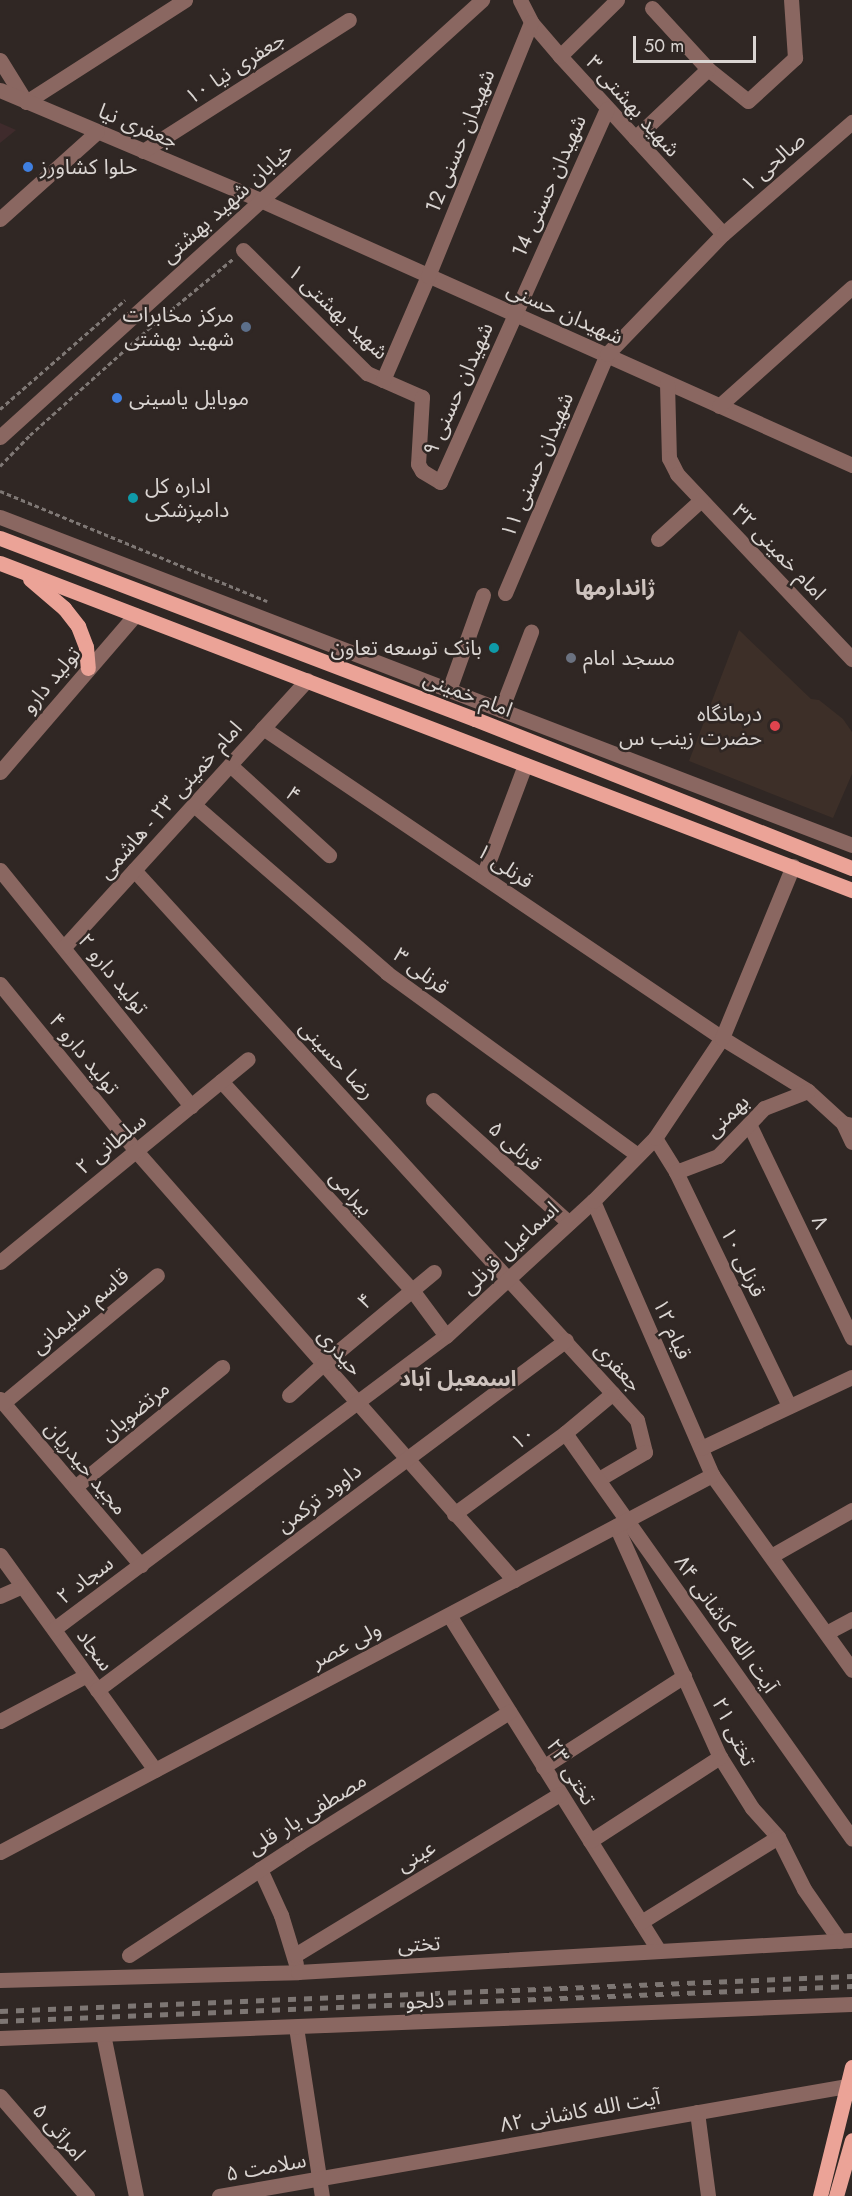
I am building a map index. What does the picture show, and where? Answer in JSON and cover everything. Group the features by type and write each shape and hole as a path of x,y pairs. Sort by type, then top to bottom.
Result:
{"main road":[{"name":"امام خمینی","path":"0,538 476,719 852,868"},
{"path":"0,563 852,890"},
{"path":"21,571 64,608 78,626 86,647 88,668"},
{"path":"820,2196 852,2067"},
{"path":"836,2196 852,2140"}],"street":[{"path":"0,60 26,102 185,0"},
{"name":"خیابان شهید بهشتی","path":"0,437 482,0"},
{"name":"شهید بهشتی ۳","path":"520,0 531,22 560,57 723,234"},
{"path":"560,57 617,0"},
{"path":"652,8 708,69 748,101 795,58 791,0"},
{"name":"جعفری نیا ۱۰","path":"144,151 349,20"},
{"name":"شهیدان حسنی 12","path":"383,380 429,276 531,22"},
{"path":"635,138 708,69"},
{"name":"جعفری نیا","path":"0,90 260,200"},
{"name":"شهیدان حسنی 14","path":"515,314 608,109"},
{"name":"صالحی ۱","path":"607,354 723,234 852,122"},
{"path":"0,219 97,132"},
{"name":"شهیدان حسنی","path":"260,200 852,465"},
{"name":"شهید بهشتی ۱","path":"243,250 367,373 422,397 418,464 422,471 440,482"},
{"path":"719,406 852,287"},
{"name":"شهیدان حسنی ۹","path":"440,482 515,314"},
{"name":"شهیدان حسنی ۱۱","path":"506,593 607,354"},
{"name":"امام خمینی ۳۲","path":"668,383 669,458 677,474 852,659"},
{"path":"658,538 700,500"},
{"name":"امام خمینی","path":"0,517 852,845"},
{"path":"448,690 483,595"},
{"name":"تولید دارو","path":"0,772 135,615"},
{"path":"501,710 531,632"},
{"name":"امام خمینی ۲۳ - هاشمی","path":"64,947 307,680"},
{"name":"قرنلی ۱","path":"263,728 722,1038 808,1090 848,1124"},
{"name":"۴","path":"230,765 329,855"},
{"path":"483,876 525,765"},
{"name":"قرنلی ۳","path":"194,805 387,973 636,1155"},
{"name":"اسماعیل قرنلی","path":"141,1565 446,1336 569,1223 655,1138 722,1038 793,866"},
{"name":"تولید دارو ۲","path":"0,870 191,1106"},
{"name":"رضا حسینی","path":"134,870 510,1278"},
{"name":"تولید دارو ۴","path":"0,984 136,1151"},
{"name":"۲ سلطانی","path":"0,1262 248,1059"},
{"name":"بیرامی","path":"221,1082 412,1290 446,1336"},
{"name":"بهمنی","path":"676,1172 718,1156 764,1108 808,1090"},
{"name":"قرنلی ۵","path":"434,1100 569,1223"},
{"name":"۸","path":"749,1124 852,1338"},
{"path":"848,1124 852,1142"},
{"name":"قرنلی ۱۰","path":"655,1138 676,1172 789,1406"},
{"name":"حیدری","path":"136,1151 514,1580"},
{"name":"۱۲ قیام","path":"592,1201 712,1475 852,1670"},
{"name":"۴","path":"289,1395 434,1272"},
{"name":"قاسم سلیمانی","path":"1,1401 157,1275"},
{"name":"جعفری","path":"510,1278 637,1420 645,1452 599,1479"},
{"name":"داوود ترکمن","path":"97,1690 567,1340"},
{"name":"مرتضویان","path":"75,1487 222,1367"},
{"path":"700,1448 852,1377"},
{"name":"۱۰","path":"454,1514 565,1433 613,1393"},
{"name":"مجید حیدریان","path":"1,1401 141,1565"},
{"name":"آیت الله کاشانی ۸۴","path":"565,1433 599,1479 622,1523 852,1839"},
{"name":"ولی عصر","path":"0,1852 712,1475"},
{"path":"771,1556 852,1510"},
{"name":"تختی ۲۱","path":"622,1523 684,1676 720,1757 752,1808 778,1837 804,1888 848,1938"},
{"name":"سجاد","path":"0,1555 155,1770"},
{"name":"سجاد ۲","path":"54,1629 141,1565"},
{"path":"0,1596 22,1586"},
{"name":"تختی ۲۳","path":"448,1615 659,1951"},
{"path":"826,1633 852,1619"},
{"path":"0,1721 87,1675"},
{"path":"543,1767 684,1676"},
{"name":"مصطفی یار قلی","path":"129,1955 260,1869 509,1712"},
{"path":"590,1841 720,1757"},
{"name":"عینی","path":"294,1955 560,1794"},
{"path":"641,1922 778,1837"},
{"path":"260,1869 281,1915 298,1972"},
{"name":"تختی","path":"0,1980 298,1972 848,1938"},
{"name":"دلجو","path":"0,2038 852,2004"},
{"path":"296,2027 322,2196"},
{"path":"103,2034 136,2196"},
{"name":"آیت الله کاشانی ۸۲","path":"321,2178 847,2086"},
{"name":"امرائی ۵","path":"0,2096 87,2196"},
{"path":"697,2112 708,2196"},
{"name":"سلامت ۵","path":"219,2196 321,2178"}],"path":[{"path":"0,466 30,435 148,329 243,250"},
{"path":"0,491 274,604"}],"shaded area":[{"path":"0,123 16,130 0,143"},
{"name":"درمانگاه حضرت زینب س","path":"739,630 811,699 819,700 843,719 852,732 852,774 833,818 689,761"}],"railway":[{"path":"0,2011 852,1976"},
{"path":"0,2021 852,1986"}],"place":[{"name":"حلوا کشاورز","path":"28,167"},
{"name":"مرکز مخابرات شهید بهشتی","path":"246,327"},
{"name":"موبایل یاسینی","path":"117,398"},
{"name":"اداره کل دامپزشکی","path":"133,498"},
{"name":"بانک توسعه تعاون","path":"494,648"},
{"name":"مسجد امام","path":"571,658"},
{"name":"درمانگاه حضرت زینب س","path":"775,726"}],"district":[{"name":"ژاندارمها","path":"615,588"},
{"name":"اسمعیل آباد","path":"458,1379"}]}
